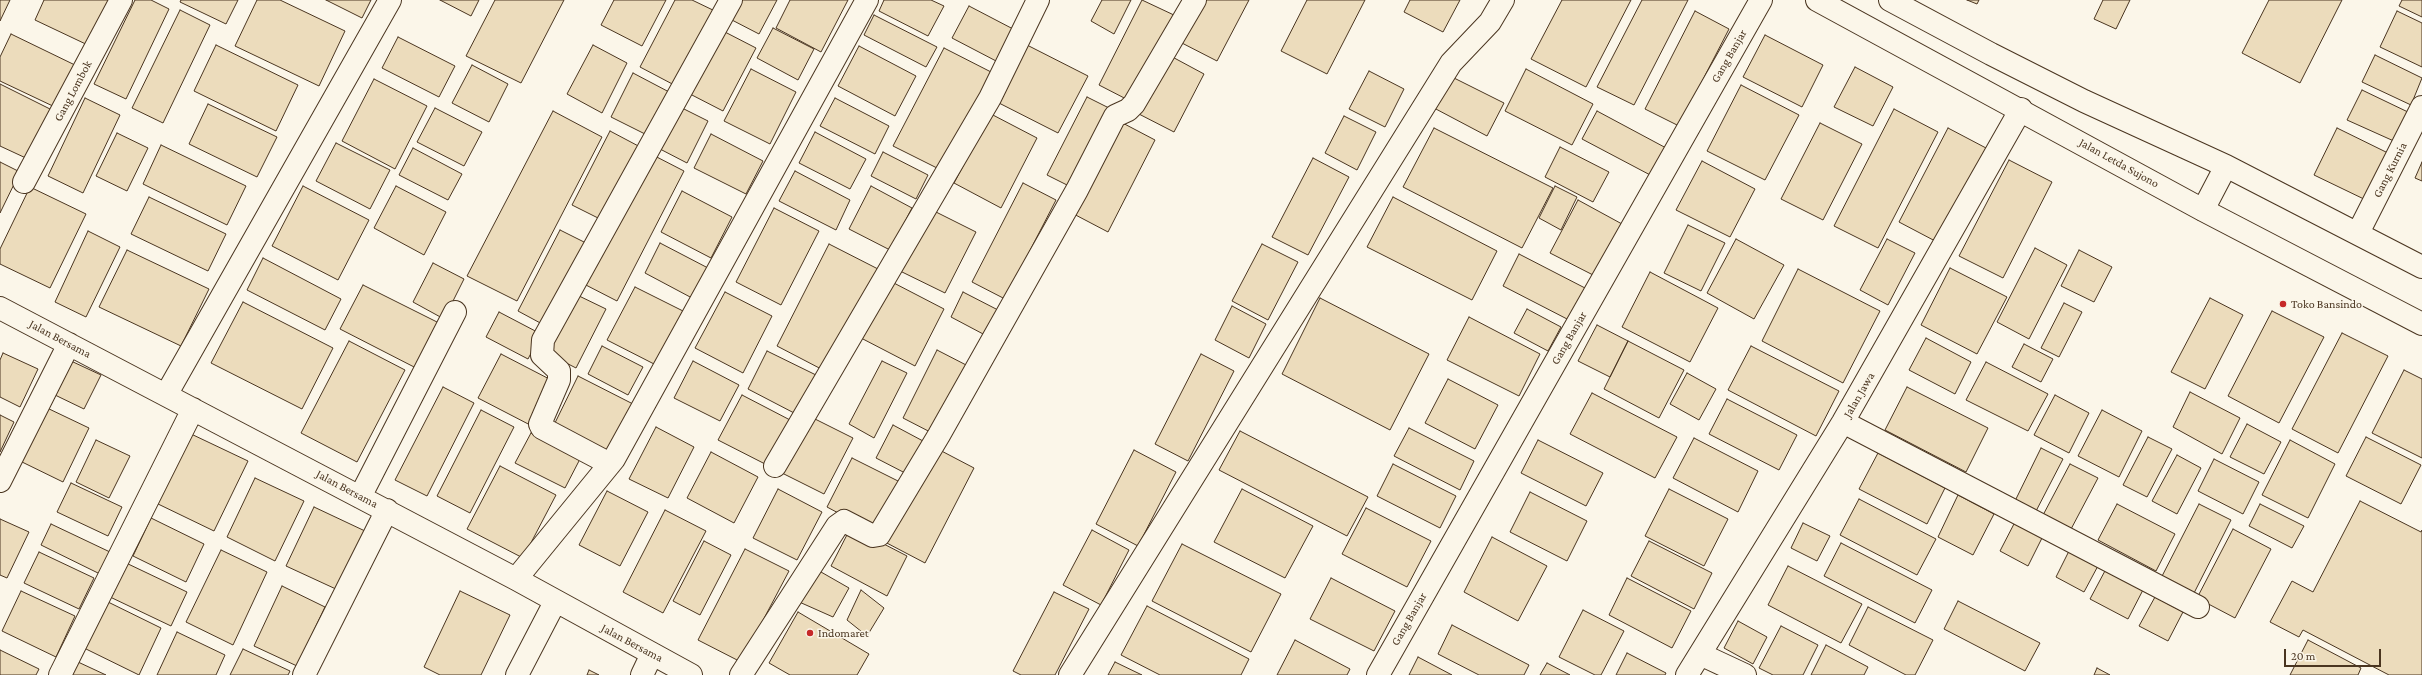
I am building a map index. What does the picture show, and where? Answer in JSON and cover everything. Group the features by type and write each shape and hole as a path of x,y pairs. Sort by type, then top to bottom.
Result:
{"main road":[{"name":"Gang Lombok","path":"24,182 121,0"},
{"path":"166,395 390,0"},
{"path":"610,464 542,428 540,424 559,380 559,371 542,355 543,340 731,0"},
{"path":"516,579 610,464 633,426 867,0"},
{"path":"775,466 990,98 1038,0"},
{"path":"740,675 837,526 844,521 873,536 879,535 939,435 1077,190 1115,116 1128,110 1134,104 1195,0"},
{"path":"1070,675 1451,63 1490,22 1503,0"},
{"name":"Gang Banjar","path":"1378,675 1761,0"},
{"name":"Jalan Letda Sujono","path":"1817,0 2021,109 2203,210 2422,324"},
{"path":"1890,0 2084,101 2226,166 2422,266"},
{"name":"Gang Kurnia","path":"2358,233 2422,107"},
{"name":"Jalan Jawa","path":"1687,675 1843,422 2021,109"},
{"path":"2203,210 2226,166"},
{"name":"Jalan Bersama","path":"0,308 387,510 691,675"},
{"path":"360,497 455,312"},
{"path":"0,480 69,344"},
{"path":"60,675 193,409"},
{"path":"1843,422 2198,607"},
{"path":"304,675 387,510"},
{"path":"517,675 556,602"},
{"path":"642,675 652,654"},
{"path":"1700,654 1745,675"}],"building":[{"path":"0,0 10,0 0,21"},
{"path":"44,0 115,0 92,47 35,20"},
{"path":"135,0 151,0 169,9 126,99 94,84"},
{"path":"181,0 238,0 226,24 180,2"},
{"path":"257,0 280,0 345,31 319,86 235,46"},
{"path":"326,0 371,0 362,18"},
{"path":"440,0 479,0 471,16"},
{"path":"495,0 564,0 521,83 466,56"},
{"path":"614,0 666,0 642,46 601,25"},
{"path":"675,0 692,0 717,12 678,87 640,67"},
{"path":"740,0 777,0 759,34 730,19"},
{"path":"790,0 848,0 821,52 776,28"},
{"path":"884,0 931,0 944,6 928,36 879,11"},
{"path":"1102,0 1131,0 1114,34 1091,21"},
{"path":"1142,0 1176,16 1132,102 1099,85"},
{"path":"1199,0 1249,0 1217,61 1178,41"},
{"path":"1307,0 1365,0 1327,74 1281,51"},
{"path":"1410,0 1460,0 1443,32 1404,12"},
{"path":"1562,0 1631,0 1586,87 1531,59"},
{"path":"1642,0 1688,0 1634,105 1597,87"},
{"path":"1967,0 1979,0 1977,4"},
{"path":"2103,0 2130,0 2116,29 2094,19"},
{"path":"2269,0 2342,0 2300,83 2242,53"},
{"path":"2402,0 2422,0 2422,17 2399,6"},
{"path":"969,6 1015,30 998,62 952,38"},
{"path":"180,10 210,25 163,123 132,108"},
{"path":"1695,11 1729,29 1679,126 1645,109"},
{"path":"2397,11 2422,23 2422,67 2380,47"},
{"path":"874,15 937,47 926,67 864,35"},
{"path":"773,28 814,49 798,80 757,58"},
{"path":"723,31 756,48 723,111 690,94"},
{"path":"11,34 77,66 57,108 0,81 0,57"},
{"path":"1765,35 1823,65 1802,107 1743,77"},
{"path":"398,37 455,66 439,97 382,68"},
{"path":"1025,44 1088,76 1058,133 995,101"},
{"path":"216,45 298,85 276,131 194,91"},
{"path":"593,45 627,63 602,113 567,94"},
{"path":"859,46 916,76 895,116 838,86"},
{"path":"944,48 993,73 943,171 893,146"},
{"path":"1165,53 1204,74 1174,132 1135,112"},
{"path":"2375,55 2422,78 2411,105 2362,82"},
{"path":"472,65 508,84 489,122 452,103"},
{"path":"1855,67 1893,87 1873,126 1834,107"},
{"path":"751,69 796,92 770,144 724,121"},
{"path":"1526,69 1593,104 1572,145 1505,111"},
{"path":"1369,71 1404,89 1385,127 1349,109"},
{"path":"633,73 671,93 649,136 611,117"},
{"path":"1450,76 1504,103 1487,136 1434,108"},
{"path":"374,79 427,106 395,169 342,141"},
{"path":"0,84 52,110 28,159 0,146"},
{"path":"1741,85 1799,115 1765,180 1707,151"},
{"path":"2362,90 2410,113 2396,142 2347,120"},
{"path":"1087,97 1115,111 1075,189 1047,175"},
{"path":"85,98 120,115 83,193 48,176"},
{"path":"835,98 889,126 875,154 820,126"},
{"path":"208,104 277,137 257,177 189,144"},
{"path":"435,108 482,132 464,166 417,142"},
{"path":"682,108 708,121 687,163 660,149"},
{"path":"1894,109 1938,132 1878,248 1834,226"},
{"path":"553,111 602,137 517,301 467,276"},
{"path":"1597,111 1668,149 1654,177 1582,139"},
{"path":"991,114 1037,138 1001,208 954,183"},
{"path":"1344,116 1376,132 1357,170 1325,153"},
{"path":"1115,119 1155,140 1108,232 1068,211"},
{"path":"1820,123 1862,144 1823,220 1781,199"},
{"path":"1434,128 1553,188 1522,248 1403,187"},
{"path":"1948,128 1986,148 1937,242 1899,222"},
{"path":"2337,128 2390,154 2368,201 2314,175"},
{"path":"610,131 644,149 606,222 572,205"},
{"path":"815,132 866,159 850,189 799,163"},
{"path":"117,133 148,148 127,191 96,176"},
{"path":"711,134 763,161 746,194 694,168"},
{"path":"336,143 390,170 370,209 316,181"},
{"path":"161,145 246,186 227,225 143,184"},
{"path":"1560,147 1609,172 1593,202 1545,177"},
{"path":"413,148 462,174 448,200 399,175"},
{"path":"883,152 928,175 916,199 871,176"},
{"path":"649,153 684,171 617,301 582,283"},
{"path":"1313,158 1349,177 1308,255 1272,237"},
{"path":"2009,160 2052,182 2003,278 1959,256"},
{"path":"1702,161 1755,189 1730,237 1676,210"},
{"path":"0,162 20,172 0,213"},
{"path":"2422,162 2422,181 2415,178"},
{"path":"795,171 850,200 836,230 779,201"},
{"path":"1023,183 1056,200 1005,299 972,282"},
{"path":"303,186 369,220 338,280 272,246"},
{"path":"396,186 446,212 424,255 374,228"},
{"path":"871,186 912,208 890,250 849,229"},
{"path":"1555,186 1577,197 1561,230 1539,218"},
{"path":"30,187 86,214 50,288 0,264 0,249"},
{"path":"682,191 732,217 711,258 661,232"},
{"path":"149,197 226,234 208,271 131,234"},
{"path":"1393,197 1497,251 1472,300 1367,247"},
{"path":"1578,200 1622,224 1595,276 1550,253"},
{"path":"774,208 819,231 781,305 736,282"},
{"path":"930,209 976,232 945,293 898,270"},
{"path":"1688,225 1725,243 1701,291 1664,273"},
{"path":"560,230 586,243 544,325 518,311"},
{"path":"88,231 120,247 86,317 55,302"},
{"path":"1736,239 1784,265 1754,319 1707,293"},
{"path":"1887,239 1915,253 1888,305 1860,290"},
{"path":"660,243 708,268 692,298 645,273"},
{"path":"829,244 878,269 825,371 777,346"},
{"path":"1262,244 1298,262 1268,320 1232,301"},
{"path":"2035,248 2067,265 2029,339 1997,322"},
{"path":"127,250 209,289 181,346 99,307"},
{"path":"2079,250 2112,267 2094,302 2061,286"},
{"path":"1519,254 1585,288 1569,320 1503,286"},
{"path":"263,258 341,299 325,330 247,290"},
{"path":"433,263 464,279 444,319 413,302"},
{"path":"1950,268 2007,297 1977,354 1921,325"},
{"path":"1798,269 1880,311 1843,383 1762,341"},
{"path":"1650,272 1718,308 1690,362 1622,327"},
{"path":"890,281 944,309 915,366 861,338"},
{"path":"363,285 441,324 418,369 340,329"},
{"path":"635,287 683,311 656,365 607,340"},
{"path":"725,292 772,316 743,373 695,348"},
{"path":"963,292 998,310 985,335 951,317"},
{"path":"575,294 606,309 576,368 545,352"},
{"path":"1320,298 1429,354 1390,430 1282,374"},
{"path":"2210,298 2243,315 2205,389 2171,372"},
{"path":"243,302 333,348 302,409 211,363"},
{"path":"2064,303 2082,312 2059,357 2041,348"},
{"path":"1232,306 1266,324 1249,358 1215,340"},
{"path":"1527,309 1561,327 1548,351 1514,333"},
{"path":"2272,311 2324,337 2279,423 2228,396"},
{"path":"499,312 541,334 528,359 486,337"},
{"path":"1469,317 1540,354 1519,396 1447,360"},
{"path":"1597,325 1628,341 1610,377 1578,361"},
{"path":"2342,333 2388,356 2338,453 2292,429"},
{"path":"1926,338 1971,362 1955,394 1909,370"},
{"path":"349,341 405,370 357,462 301,433"},
{"path":"1628,341 1684,370 1659,418 1604,389"},
{"path":"2024,344 2053,359 2041,382 2012,367"},
{"path":"602,346 643,367 628,395 588,374"},
{"path":"1751,346 1839,391 1816,436 1728,390"},
{"path":"937,350 970,367 936,435 903,418"},
{"path":"767,351 816,375 796,414 748,389"},
{"path":"3,353 38,369 20,407 0,397 0,360"},
{"path":"501,354 557,383 534,427 478,398"},
{"path":"1201,354 1234,371 1188,461 1155,444"},
{"path":"71,361 101,375 84,409 55,395"},
{"path":"693,361 739,385 720,421 674,398"},
{"path":"882,361 907,373 874,438 849,424"},
{"path":"1986,362 2048,394 2028,431 1966,400"},
{"path":"2404,370 2422,379 2422,458 2372,433"},
{"path":"1687,373 1716,389 1699,420 1670,404"},
{"path":"578,376 633,404 606,457 552,429"},
{"path":"1448,379 1498,405 1475,449 1425,423"},
{"path":"443,387 474,403 427,496 395,480"},
{"path":"1907,387 1988,428 1966,472 1885,430"},
{"path":"2190,392 2240,418 2222,454 2173,427"},
{"path":"1592,393 1677,437 1655,478 1570,434"},
{"path":"742,395 792,421 769,466 718,440"},
{"path":"2055,395 2089,413 2069,453 2034,435"},
{"path":"1727,399 1797,435 1779,470 1709,434"},
{"path":"45,407 89,428 63,482 20,461"},
{"path":"481,410 514,427 470,513 437,496"},
{"path":"2102,410 2142,431 2119,477 2078,456"},
{"path":"0,415 14,422 0,452"},
{"path":"809,416 853,438 824,494 780,472"},
{"path":"2247,424 2281,442 2264,474 2230,457"},
{"path":"893,425 923,441 907,474 876,458"},
{"path":"656,427 694,447 668,498 629,479"},
{"path":"1409,428 1474,461 1460,490 1394,456"},
{"path":"1240,431 1368,497 1347,536 1219,470"},
{"path":"189,433 248,461 214,531 156,503"},
{"path":"531,433 580,459 565,488 515,463"},
{"path":"2148,437 2172,449 2147,497 2123,485"},
{"path":"2366,437 2421,465 2401,504 2346,476"},
{"path":"1694,438 1758,471 1738,512 1673,478"},
{"path":"96,440 130,456 109,498 76,482"},
{"path":"1538,440 1603,473 1586,506 1521,473"},
{"path":"2290,440 2335,464 2308,518 2262,495"},
{"path":"932,446 974,468 925,563 883,541"},
{"path":"2041,448 2063,459 2035,513 2014,503"},
{"path":"1134,450 1176,472 1138,546 1096,524"},
{"path":"711,452 758,477 734,523 687,498"},
{"path":"1878,453 1945,488 1927,524 1859,489"},
{"path":"2177,455 2201,468 2177,514 2152,501"},
{"path":"852,458 900,482 874,532 827,507"},
{"path":"2214,459 2259,482 2243,514 2198,491"},
{"path":"1393,464 1456,496 1440,528 1377,496"},
{"path":"2070,464 2098,478 2070,531 2042,517"},
{"path":"500,466 556,495 523,558 467,529"},
{"path":"255,478 304,501 275,561 227,537"},
{"path":"71,483 122,507 108,536 57,512"},
{"path":"778,489 822,512 797,560 753,538"},
{"path":"1242,489 1313,526 1285,578 1214,542"},
{"path":"1669,489 1728,519 1704,566 1645,536"},
{"path":"607,491 648,512 620,566 579,545"},
{"path":"1530,492 1587,521 1567,561 1510,532"},
{"path":"1958,495 1994,514 1973,555 1938,537"},
{"path":"1859,499 1936,539 1917,575 1840,535"},
{"path":"2360,501 2421,532 2422,530 2422,675 2389,675 2303,630 2299,637 2270,622 2292,581 2313,592"},
{"path":"2117,504 2175,534 2156,571 2098,540"},
{"path":"2199,504 2231,520 2191,599 2159,582"},
{"path":"2260,504 2304,526 2292,548 2249,526"},
{"path":"314,507 365,531 338,590 286,566"},
{"path":"1366,508 1431,541 1407,587 1342,554"},
{"path":"665,510 706,531 663,613 623,592"},
{"path":"151,518 204,544 186,582 133,556"},
{"path":"0,519 29,532 7,578 0,575"},
{"path":"2015,522 2043,536 2028,566 2000,551"},
{"path":"1803,523 1830,536 1817,561 1791,548"},
{"path":"51,524 110,552 100,574 41,545"},
{"path":"851,527 907,556 887,596 831,566"},
{"path":"2233,529 2271,549 2235,618 2197,598"},
{"path":"1092,530 1129,550 1101,605 1063,585"},
{"path":"1492,537 1547,566 1518,621 1464,592"},
{"path":"704,541 731,555 700,615 673,601"},
{"path":"1649,541 1712,573 1694,609 1631,576"},
{"path":"1841,543 1932,590 1915,623 1824,576"},
{"path":"1182,544 1281,594 1251,652 1152,601"},
{"path":"745,549 789,571 741,662 698,640"},
{"path":"2070,549 2099,564 2084,592 2056,577"},
{"path":"221,550 267,572 233,645 186,622"},
{"path":"39,552 94,578 79,609 24,583"},
{"path":"124,562 187,592 171,626 108,596"},
{"path":"1788,566 1862,604 1841,643 1768,605"},
{"path":"814,568 849,588 833,617 797,601"},
{"path":"2106,569 2144,588 2128,619 2090,599"},
{"path":"1331,578 1395,611 1374,651 1310,619"},
{"path":"1627,578 1691,611 1672,648 1609,615"},
{"path":"282,586 325,607 297,666 254,646"},
{"path":"861,590 884,608 867,636 847,620"},
{"path":"21,591 75,616 56,657 2,631"},
{"path":"460,591 510,615 481,675 440,675 424,667"},
{"path":"1054,592 1089,609 1055,675 1021,675 1013,671"},
{"path":"2155,597 2183,612 2168,641 2139,626"},
{"path":"106,601 161,628 139,675 84,648"},
{"path":"1958,601 2040,643 2025,671 1944,629"},
{"path":"1147,606 1249,659 1241,675 1160,675 1121,655"},
{"path":"1868,607 1933,640 1915,675 1906,675 1849,645"},
{"path":"1583,610 1624,631 1601,675 1595,675 1559,657"},
{"name":"Indomaret","path":"798,612 869,654 857,675 790,675 769,663"},
{"path":"1738,621 1767,637 1753,664 1724,648"},
{"path":"1452,625 1529,665 1524,675 1479,675 1438,654"},
{"path":"1781,626 1818,645 1803,675 1773,675 1759,668"},
{"path":"177,632 225,655 216,675 157,675"},
{"path":"1295,640 1350,669 1347,675 1277,675"},
{"path":"2308,640 2361,668 2358,675 2290,675"},
{"path":"1826,645 1868,667 1864,675 1811,675"},
{"path":"243,649 290,671 288,675 230,675"},
{"path":"0,650 39,669 36,675 0,675"},
{"path":"1627,653 1666,673 1665,675 1616,675"},
{"path":"1418,657 1452,675 1409,675"},
{"path":"78,662 106,675 71,675"},
{"path":"1115,662 1142,675 1108,675"},
{"path":"1547,663 1570,675 1540,675"},
{"path":"2097,668 2110,675 2094,675"},
{"path":"589,670 599,675 587,675"}],"place":[{"name":"Toko Bansindo","path":"2283,304"},
{"name":"Indomaret","path":"810,633"}]}
